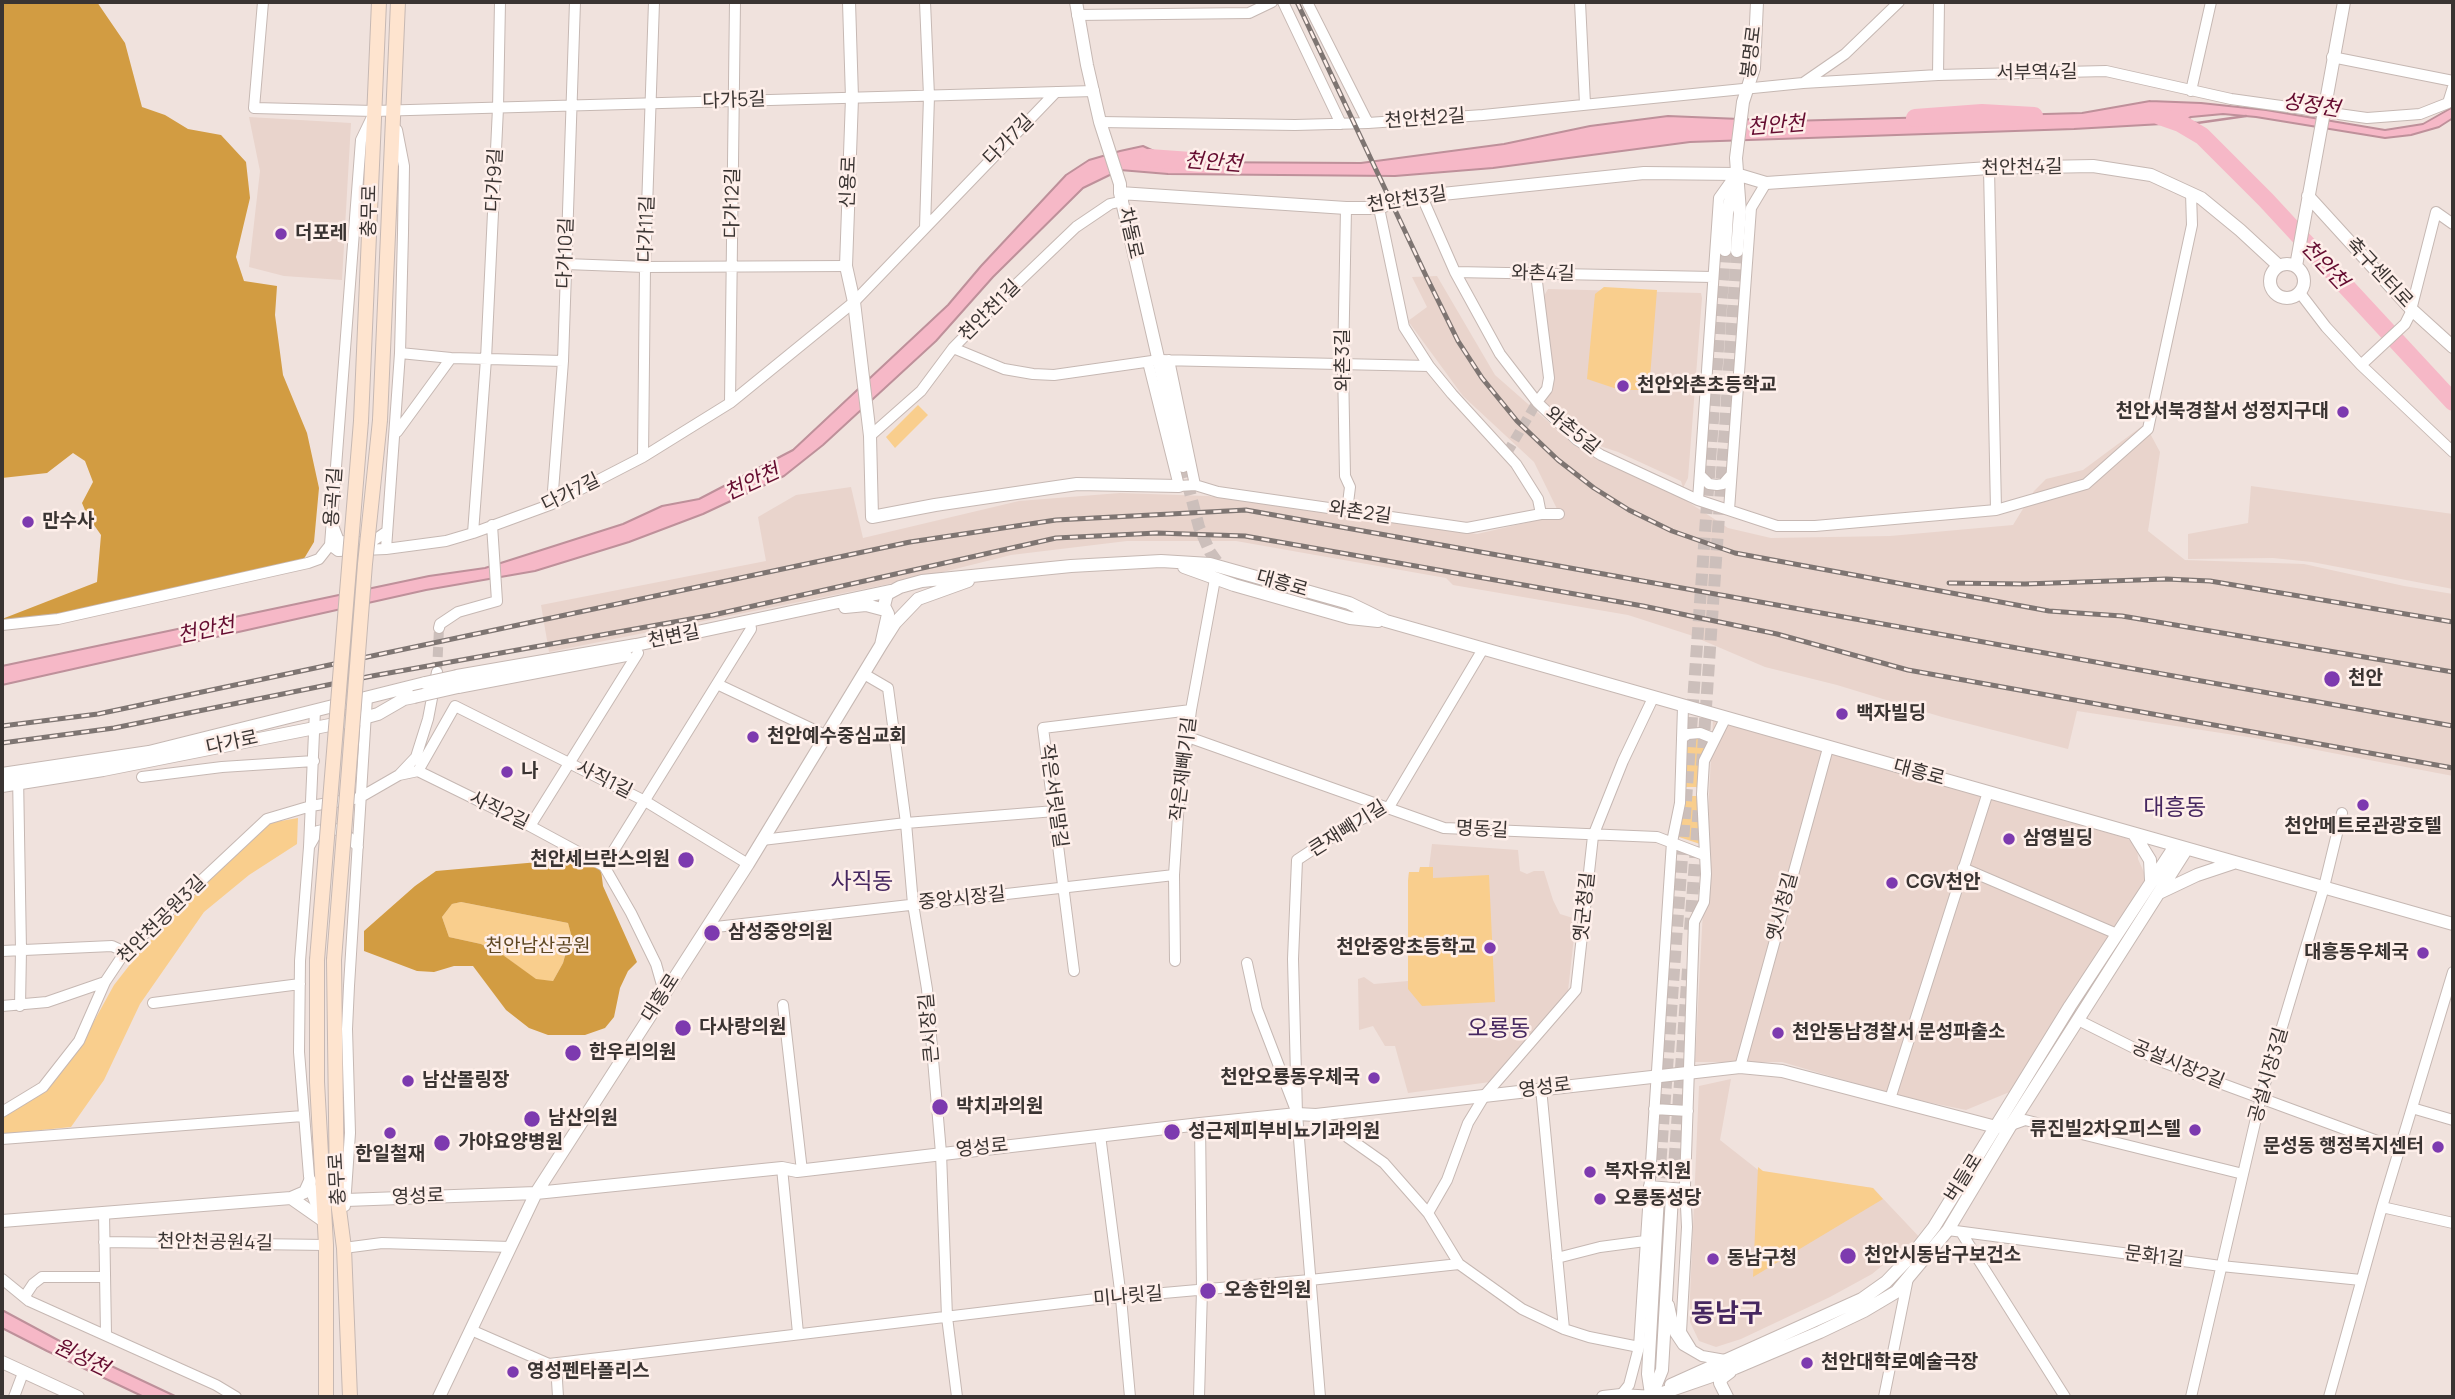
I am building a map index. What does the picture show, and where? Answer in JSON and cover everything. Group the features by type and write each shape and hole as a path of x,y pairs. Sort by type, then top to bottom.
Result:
{"main road":[{"name":"충무로","path":"326,1397 326,1245 317,1082 317,960 361,421 379,2"},
{"name":"충무로","path":"350,1397 344,1248 337,1194 334,960 365,564 380,420 398,2"}],"street":[{"name":"다가5길","path":"263,2 254,108 392,111 1094,91"},
{"name":"다가9길","path":"472,533 486,359 498,108 500,2"},
{"name":"다가10길","path":"552,504 563,361 575,2"},
{"name":"다가11길","path":"643,457 645,267 654,2"},
{"name":"다가12길","path":"730,403 735,2"},
{"name":"신용로","path":"849,2 852,98 846,266 854,302 870,436 872,517 1077,484 1179,486"},
{"path":"925,2 929,96 925,229"},
{"path":"1076,8 1249,13 1272,2"},
{"path":"1283,2 1341,124"},
{"path":"1307,2 1368,123"},
{"path":"1580,2 1585,104"},
{"name":"봉명로","path":"1731,251 1740,212 1736,158 1743,102 1754,68 1757,2"},
{"path":"1803,83 1845,54 1899,2"},
{"path":"1938,75 1939,2"},
{"path":"2191,91 2211,2"},
{"path":"2295,266 2344,2"},
{"name":"차돌로","path":"1076,8 1100,122 1121,193 1183,466"},
{"path":"2333,57 2453,84"},
{"name":"서부역4길","path":"1748,88 1938,75 2106,71 2191,91 2367,118 2420,114 2448,103 2453,84"},
{"name":"천안천2길","path":"1100,122 1368,123 1748,88"},
{"name":"다가7길","path":"330,545 338,551 386,549 446,541 493,529 552,504 643,457 730,403 854,302 1056,92"},
{"name":"용곡1길","path":"2,625 58,619 308,563 319,559 330,545 361,140 374,111"},
{"path":"386,549 400,354 404,166 392,111"},
{"name":"천안천4길","path":"1736,174 1766,183 1989,168 2093,166 2122,169 2151,174 2201,198 2279,266"},
{"path":"1989,168 1996,510"},
{"name":"천안천3길","path":"1121,193 1380,208 1404,198 1644,173 1736,174"},
{"path":"1698,500 1718,198 1736,174"},
{"path":"1729,510 1751,208 1766,183"},
{"name":"천안천1길","path":"870,436 921,391 953,348 1004,295 1076,227 1110,204 1121,193"},
{"name":"와촌5길","path":"1536,274 1549,378 1547,389 1537,402 1577,440 1601,455 1698,500 1777,526 1996,510 2086,484 2148,429 2192,225 2191,193"},
{"path":"1422,197 1455,272 1500,354 1537,402"},
{"name":"축구센터로","path":"2308,199 2411,309 2453,347"},
{"name":"와촌3길","path":"1346,208 1343,365 1345,476 1350,487 1347,511"},
{"path":"1380,208 1404,327 1429,366 1516,464 1538,499 1541,514"},
{"path":"2361,365 2405,324 2436,212 2453,224"},
{"path":"566,264 645,267 846,266"},
{"path":"2279,266 2295,266 2304,278 2300,293 2290,299 2278,296 2270,281 2271,275 2279,266"},
{"name":"와촌4길","path":"1455,272 1713,277"},
{"path":"2300,293 2326,327 2361,365 2453,452"},
{"path":"953,348 1004,369 1054,375 1159,361 1429,366"},
{"path":"400,354 563,361"},
{"path":"396,433 451,358"},
{"path":"1159,361 1195,485"},
{"path":"1159,361 1179,486"},
{"path":"1700,475 1709,484 1717,485 1723,484 1731,475"},
{"name":"와촌2길","path":"1179,486 1195,485 1218,492 1467,528 1541,514 1559,514"},
{"path":"332,519 339,541 370,543 386,532"},
{"path":"439,628 440,624 458,612 497,601 493,529"},
{"name":"대흥로","path":"988,575 1071,566 1161,561 1210,564 1349,603 1386,621 2453,924"},
{"name":"대흥로","path":"1173,563 1215,579 1350,618 1386,621"},
{"path":"896,612 918,599 988,575"},
{"name":"천변길","path":"457,682 638,653 943,578 988,575"},
{"name":"작은재빼기길","path":"1175,961 1174,875 1179,800 1191,710 1215,579"},
{"path":"1239,579 1386,621"},
{"path":"892,590 902,590 908,595 896,612"},
{"name":"대흥로","path":"439,1397 536,1194 748,864 881,645 896,612 883,601 892,590"},
{"name":"천변길","path":"457,682 852,606 866,605 896,612"},
{"path":"664,992 656,964 604,866 717,684 750,625"},
{"name":"큰재빼기길","path":"1297,1114 1293,960 1297,860 1353,823 1389,807 1483,649"},
{"path":"530,826 638,653"},
{"name":"천안천공원3길","path":"2,1006 47,1002 106,982 125,952 267,818 311,806 359,798 399,775 416,757 428,719 437,672"},
{"name":"큰시장길","path":"864,674 888,688 906,823 913,904 927,989 941,1153 947,1317 957,1397"},
{"name":"다가로","path":"2,786 18,778 149,752 425,683 457,682"},
{"name":"다가로","path":"2,774 18,778 103,770 378,714 404,699 457,682"},
{"path":"717,684 825,735"},
{"path":"342,1222 350,1133 349,986 367,697"},
{"name":"옛군청길","path":"1428,1213 1447,1180 1468,1123 1485,1095 1576,990 1593,836 1623,761 1653,698"},
{"name":"사직1길","path":"418,771 454,706 645,801 748,864"},
{"path":"1652,1397 1648,1374 1654,1109 1672,842 1680,803 1683,707"},
{"path":"315,710 300,984 299,1052 310,1181 323,1222"},
{"name":"작은서릿말길","path":"1074,971 1044,728 1191,710"},
{"path":"1692,1350 1681,1332 1687,1227 1685,1187 1694,922 1704,901 1707,864 1704,855 1702,794 1704,761 1725,719"},
{"path":"1682,738 1695,732 1715,739"},
{"name":"명동길","path":"1188,737 1444,828 1657,837 1704,855"},
{"name":"옛시청길","path":"1740,1067 1828,748"},
{"path":"142,778 153,774 222,767 314,761"},
{"path":"399,775 418,771"},
{"name":"사직2길","path":"418,771 604,866"},
{"path":"18,778 22,950 20,1006"},
{"path":"1890,1099 1988,792"},
{"path":"762,840 906,823 1055,811"},
{"name":"공설시장3길","path":"2191,1397 2261,1097 2325,887 2343,813"},
{"path":"309,847 318,831 332,828 345,833 358,847"},
{"path":"2134,834 2150,860 2151,880"},
{"name":"버들로","path":"1730,1364 1862,1299 1886,1282 1912,1255 1934,1227 2151,880 2181,848"},
{"name":"버들로","path":"1652,1397 1864,1311 1896,1292 1954,1231 2011,1125 2134,934 2181,848"},
{"path":"2156,895 2197,875 2235,863"},
{"path":"1963,869 2117,934"},
{"name":"중앙시장길","path":"707,928 1174,875"},
{"path":"2,951 112,946 125,952"},
{"path":"1247,963 1257,1009 1297,1114 1320,1397"},
{"path":"2329,1397 2382,1207 2453,972"},
{"path":"2,1112 43,1087 79,1041 106,982"},
{"path":"153,1003 300,984"},
{"path":"783,1005 802,1171"},
{"name":"공설시장2길","path":"2078,1020 2160,1060 2399,1149"},
{"name":"영성로","path":"346,1200 536,1194 782,1168 802,1171 1100,1135 1297,1114 1316,1115 1740,1067 1782,1071 1996,1127 2011,1125"},
{"path":"1541,1088 1564,1329"},
{"path":"2412,1108 2453,1120"},
{"path":"1654,1109 1688,1111"},
{"path":"1316,1115 1384,1163 1428,1213 1459,1264 1522,1308 1564,1329 1639,1347"},
{"path":"2,1139 303,1116"},
{"path":"2011,1125 2025,1120 2243,1174"},
{"path":"1199,1397 1202,1290 1200,1124"},
{"path":"1100,1135 1121,1298 1130,1397"},
{"path":"782,1168 798,1333"},
{"path":"310,1181 305,1192 291,1198 323,1222"},
{"path":"1652,1188 1685,1187"},
{"path":"1621,1395 1629,1385 1639,1347 1652,1188"},
{"path":"1652,1397 1662,1370 1672,1196"},
{"name":"천안천공원4길","path":"2,1221 291,1198"},
{"path":"2382,1207 2453,1223"},
{"path":"104,1212 106,1335"},
{"path":"1954,1231 2066,1397"},
{"name":"문화1길","path":"1954,1231 2361,1280"},
{"path":"1557,1258 1600,1247 1646,1241"},
{"name":"천안천공원4길","path":"104,1242 326,1245"},
{"path":"344,1248 382,1242 510,1247"},
{"name":"미나릿길","path":"552,1364 798,1333 1459,1264"},
{"path":"25,1296 33,1284 43,1277 104,1277"},
{"name":"버들로","path":"1884,1397 1908,1278"},
{"path":"2,1279 29,1301 216,1385 236,1397"},
{"path":"1667,1294 1675,1334 1682,1345 1702,1356 1730,1364 1720,1383 1727,1397"},
{"path":"471,1330 552,1364 558,1397"},
{"path":"2,1362 78,1397"},
{"path":"14,1397 23,1373"},
{"path":"1603,1397 1652,1397"}],"shaded area":[{"path":"2,2 97,2 125,43 142,107 165,115 188,129 221,135 246,162 250,198 236,257 244,281 277,286 275,315 283,375 307,433 319,488 314,542 302,562 2,625 2,619 97,582 101,535 82,503 93,482 85,461 73,453 47,473 2,478"},
{"path":"249,117 351,123 342,280 284,276 249,267 260,171"},
{"path":"1437,276 1495,375 1577,447 1615,468 1676,494 1728,528 1771,538 1890,536 2013,525 2034,491 2046,479 2083,470 2145,424 2160,452 2148,531 2185,560 2304,564 2453,594 2453,776 2254,738 2077,711 2068,749 1765,667 1690,635 1628,615 1453,585 1446,578 1236,541 1127,541 1011,555 919,578 549,652 541,605 766,561 758,517 796,495 851,487 863,538 1019,501 1120,493 1208,496 1477,534 1547,518 1558,511 1534,462 1463,396 1408,321 1427,307 1412,277"},
{"name":"천안와촌초등학교","path":"1548,289 1701,293 1688,478 1683,488 1681,481 1597,445 1574,430 1544,404 1547,396 1544,296"},
{"path":"2251,486 2453,514 2453,589 2312,562 2273,558 2188,559 2188,534 2248,523"},
{"path":"1713,720 2126,838 2137,845 2138,859 2147,879 2012,1091 1966,1110 1898,1096 1782,1062 1695,1062"},
{"name":"천안중앙초등학교","path":"1432,844 1518,850 1520,871 1527,874 1544,871 1560,914 1576,919 1568,991 1490,1082 1408,1093 1395,1046 1385,1046 1373,1026 1359,1030 1358,979 1364,977 1374,984 1408,981 1409,872 1419,872 1420,867 1429,867"},
{"path":"550,861 583,864 595,862 601,870 603,886 637,962 628,971 620,988 614,1017 605,1028 585,1035 548,1035 529,1028 506,1010 473,966 454,966 434,972 417,971 364,951 364,931 436,871","holes":["461,902 568,923 571,934 563,963 553,981 536,979 503,955 481,944 449,937 442,917 452,904"]},
{"path":"1731,1079 1720,1140 1762,1173 1873,1188 1923,1241 1910,1243 1872,1274 1830,1297 1741,1339 1716,1347 1699,1341 1690,1322 1699,1086"}],"green space":[{"path":"1604,287 1657,290 1649,390 1620,390 1587,379 1595,294"},
{"path":"918,405 928,415 895,448 886,437"},
{"path":"1693,736 1711,739 1699,789 1682,787 1684,742"},
{"path":"1689,796 1699,796 1700,844 1679,837 1678,833 1682,800 1689,800"},
{"path":"298,818 297,844 249,875 204,912 140,1004 104,1080 71,1127 2,1134 2,1116 8,1114 82,1043 114,985 178,911 269,823"},
{"path":"1420,867 1433,867 1433,878 1489,875 1495,1002 1422,1006 1408,989 1408,881 1409,872 1419,872"},
{"name":"천안남산공원","path":"461,902 568,923 571,933 563,963 553,981 536,980 503,955 481,944 449,937 442,917 452,904"},
{"path":"1758,1167 1763,1171 1873,1188 1883,1199 1753,1277"}],"water":[{"path":"2150,101 2266,110 2385,130 2423,124 2453,107 2453,118 2439,127 2411,135 2385,138 2223,114 2191,117 2180,123 2074,129 1690,142 1493,168 1395,176 1168,174 1120,170 1083,188 993,277 936,341 823,445 784,476 703,514 629,542 535,571 426,590 2,685 2,666 429,576 485,568 623,524 662,506 699,499 793,450 948,305 1066,175 1089,160 1120,151 1143,146 1178,162 1361,163 1504,144 1590,126 1668,116 1788,121 2082,113"},
{"name":"원성천","path":"2,1310 69,1346 177,1397 144,1397 47,1351 2,1328"}],"waterway":[{"name":"천안천","path":"1915,118 1982,113 2034,116"},
{"name":"천안천","path":"2160,116 2180,123 2202,136 2266,200 2453,402"},
{"name":"성정천","path":"2183,121 2197,123 2246,116"},
{"name":"천안천","path":"1149,158 1233,164"}],"tunnel":[{"path":"1658,1196 1725,250"},
{"path":"1702,766 1737,251"},
{"path":"1507,453 1537,402"},
{"path":"1183,466 1199,527 1210,552 1223,570 1239,579"},
{"path":"437,672 439,628"},
{"path":"1690,930 1699,805"},
{"path":"1672,1196 1688,969"}],"railway":[{"path":"1297,2 1427,278 1458,341 1482,378 1517,421 1558,460 1594,488 1629,510 1672,531 1735,553 2049,611 2122,616 2453,672"},
{"path":"2,726 98,714 910,542 1056,520 1246,510 2453,726"},
{"path":"2,743 114,728 372,676 713,615 1056,538 1157,533 1245,536 1643,606 1777,634 1908,670 2453,768"},
{"path":"1949,583 2025,584 2166,579 2210,581 2453,622"}],"place":[{"name":"더포레","path":"281,234"},
{"name":"천안와촌초등학교","path":"1623,386"},
{"name":"천안서북경찰서 성정지구대","path":"2343,412"},
{"name":"만수사","path":"28,522"},
{"name":"천안","path":"2332,679"},
{"name":"백자빌딩","path":"1842,714"},
{"name":"천안예수중심교회","path":"753,737"},
{"name":"나","path":"507,772"},
{"name":"천안메트로관광호텔","path":"2363,805"},
{"name":"삼영빌딩","path":"2009,839"},
{"name":"천안세브란스의원","path":"686,860"},
{"name":"CGV천안","path":"1892,883"},
{"name":"삼성중앙의원","path":"712,933"},
{"name":"천안중앙초등학교","path":"1490,948"},
{"name":"대흥동우체국","path":"2423,953"},
{"name":"다사랑의원","path":"683,1028"},
{"name":"천안동남경찰서 문성파출소","path":"1778,1033"},
{"name":"한우리의원","path":"573,1053"},
{"name":"천안오룡동우체국","path":"1374,1078"},
{"name":"남산볼링장","path":"408,1081"},
{"name":"박치과의원","path":"940,1107"},
{"name":"남산의원","path":"532,1119"},
{"name":"류진빌2차오피스텔","path":"2195,1130"},
{"name":"성근제피부비뇨기과의원","path":"1172,1132"},
{"name":"한일철재","path":"390,1133"},
{"name":"가야요양병원","path":"442,1143"},
{"name":"문성동 행정복지센터","path":"2438,1147"},
{"name":"복자유치원","path":"1590,1172"},
{"name":"오룡동성당","path":"1600,1199"},
{"name":"천안시동남구보건소","path":"1848,1256"},
{"name":"동남구청","path":"1713,1259"},
{"name":"오송한의원","path":"1208,1291"},
{"name":"천안대학로예술극장","path":"1807,1363"},
{"name":"영성펜타폴리스","path":"513,1372"}],"district":[{"name":"대흥동","path":"2175,809"},
{"name":"사직동","path":"862,883"},
{"name":"오룡동","path":"1499,1030"},
{"name":"동남구","path":"1727,1315"}]}
